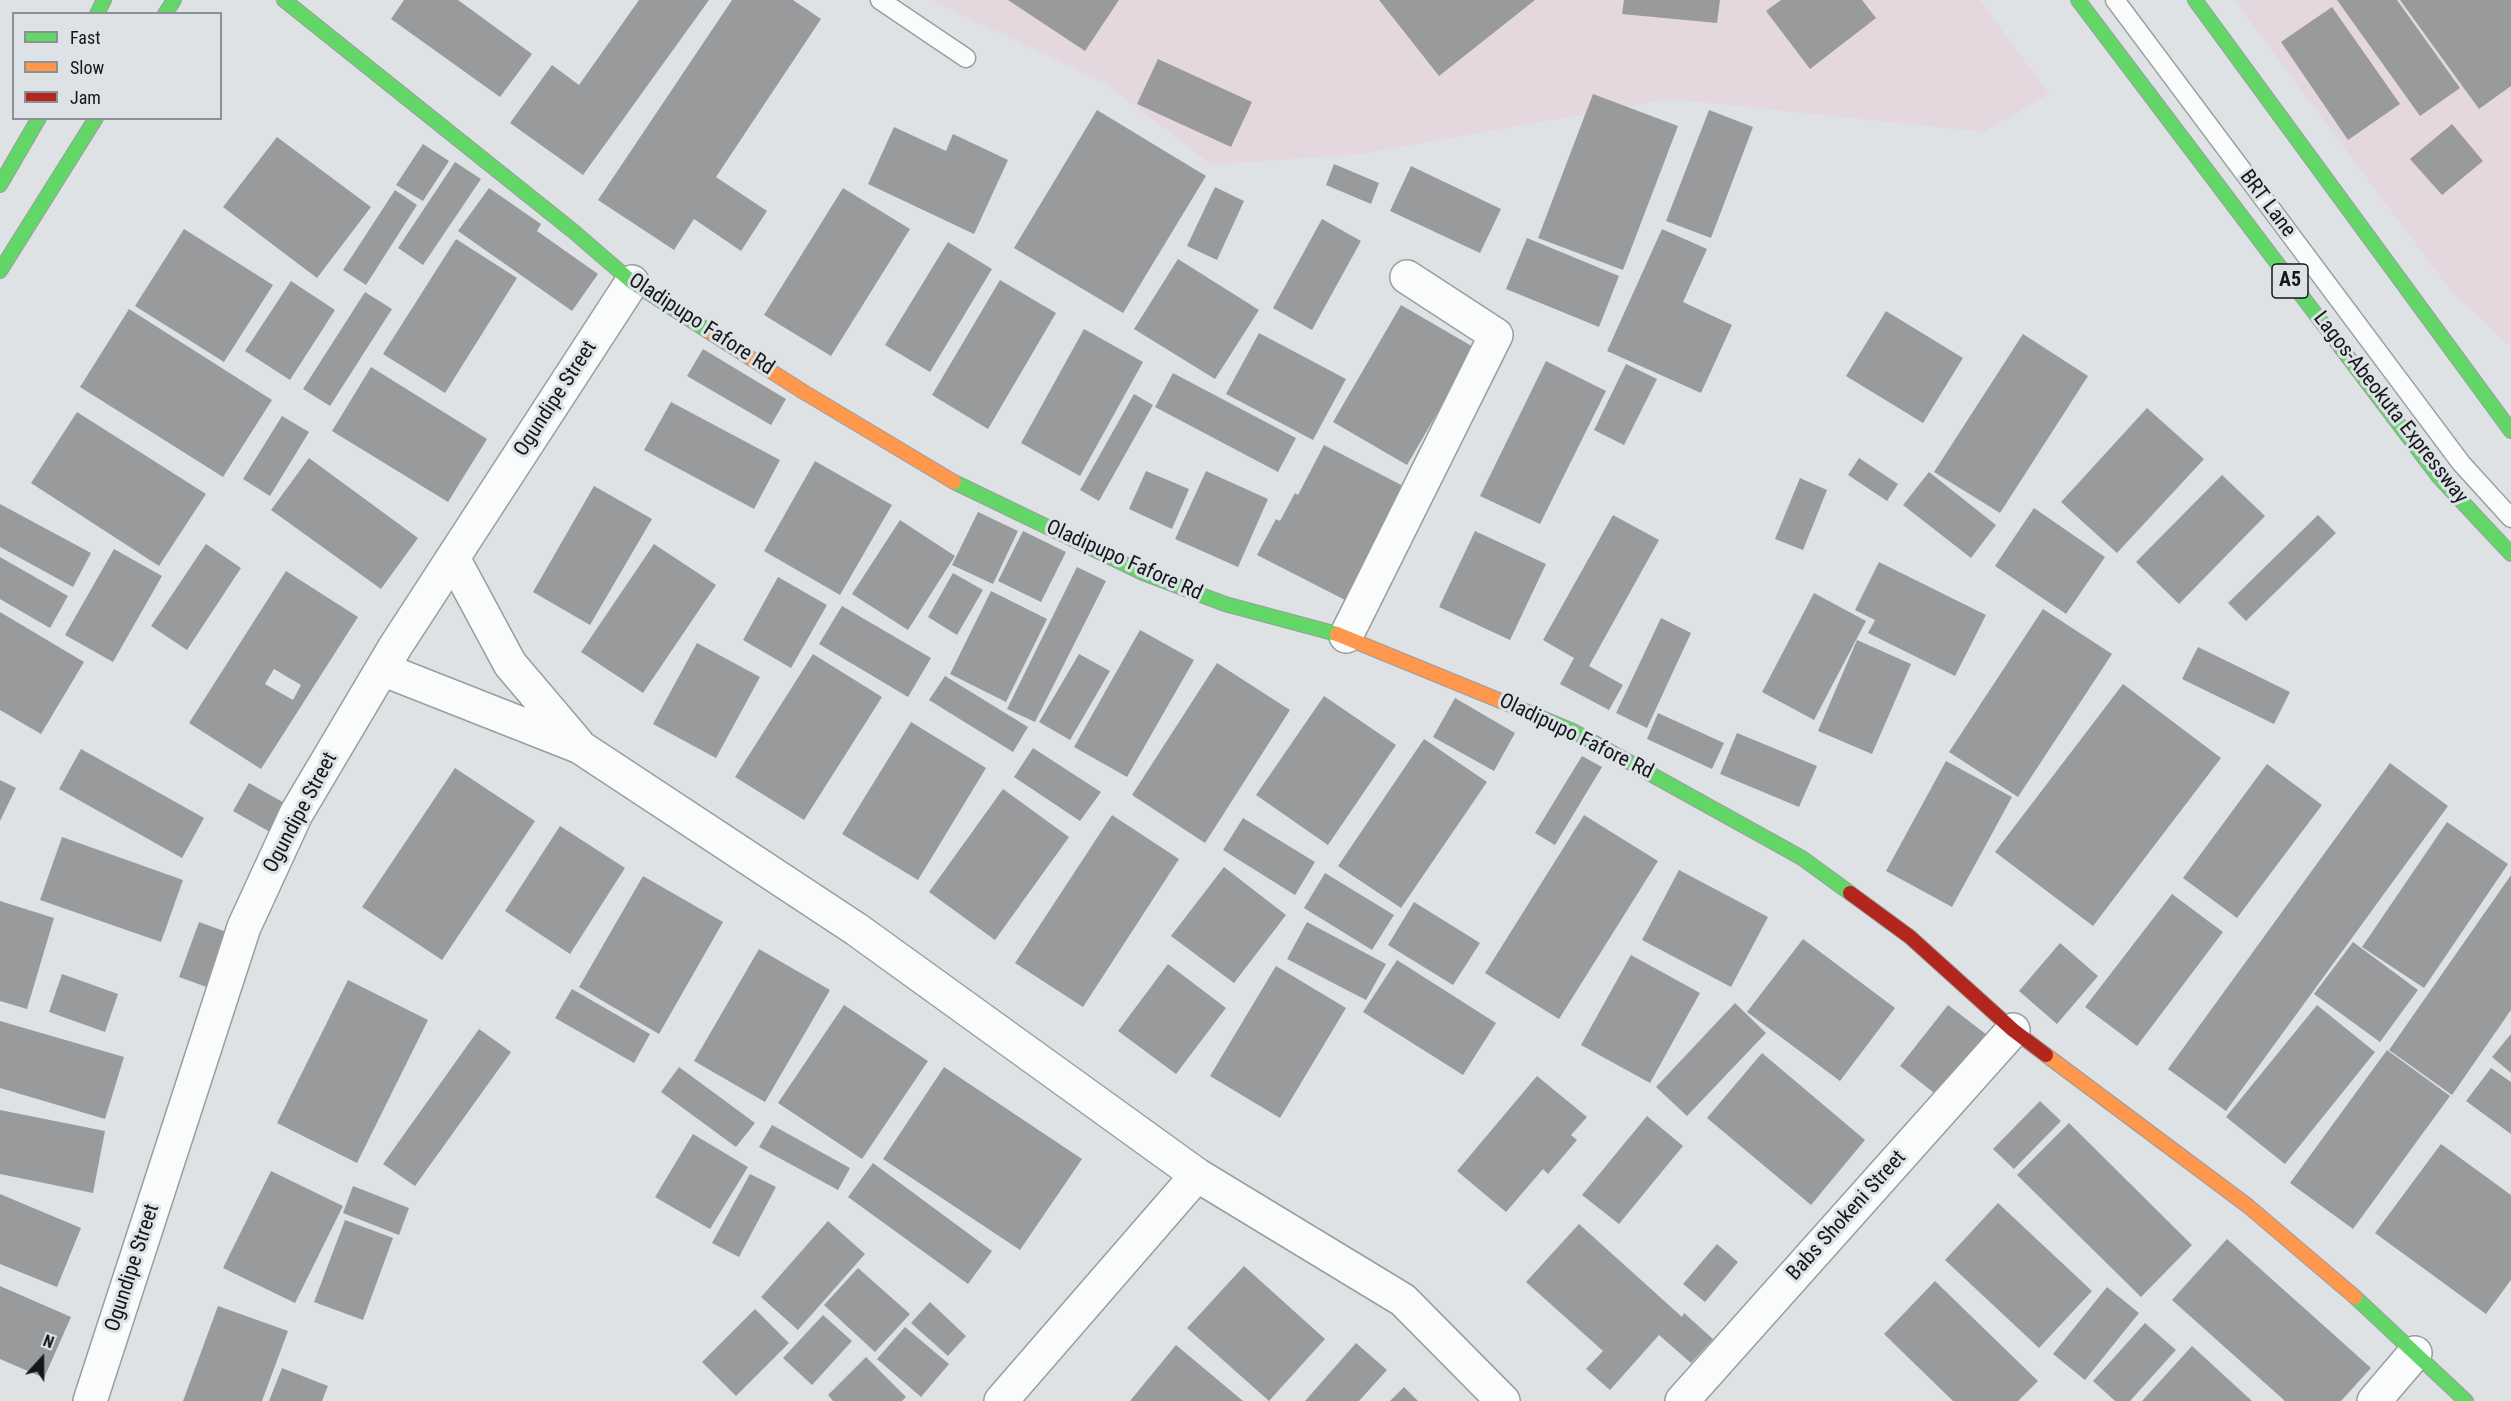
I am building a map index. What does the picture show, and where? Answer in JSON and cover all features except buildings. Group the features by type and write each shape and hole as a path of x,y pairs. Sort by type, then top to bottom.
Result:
{"main road":[{"name":"Oladipupo Fafore Rd","path":"284,0 573,231 632,282 802,391 942,476 1143,573 1225,604 1346,636 1574,731 1802,858 1910,937 2013,1030 2248,1206 2337,1280 2466,1401"},
{"name":"Lagos-Abeokuta Expressway","path":"2078,0 2438,476 2511,554"},
{"path":"2194,0 2511,430"},
{"path":"0,185 38,120"},
{"path":"0,271 95,120"}],"street":[{"path":"1346,636 1496,334 1407,277"},
{"name":"Ogundipe Street","path":"90,1401 244,927 296,814 382,669 632,282"},
{"path":"453,558 510,664 580,747"},
{"path":"382,669 580,747 856,929 1197,1175 1403,1300 1503,1401"},
{"name":"Babs Shokeni Street","path":"1682,1401 2013,1030"},
{"path":"1001,1401 1197,1175"},
{"path":"2374,1401 2415,1353"}],"lane":[{"path":"880,0 966,58"},
{"name":"BRT Lane","path":"2115,0 2461,463 2511,518"}],"shaded area":[{"path":"931,0 1980,0 2049,94 1984,132 1670,99 1361,154 1212,165 1106,84"},
{"path":"2234,0 2511,0 2511,347 2451,291"}],"traffic: fast":[{"path":"98,12 104,0"},
{"path":"166,12 174,0"},
{"path":"284,0 573,231 632,282 711,333"},
{"path":"2078,0 2438,476 2511,554"},
{"path":"2195,0 2511,431"},
{"path":"0,185 38,120"},
{"path":"0,271 95,120"},
{"path":"954,482 1143,573 1225,604 1337,634"},
{"path":"1535,715 1573,731 1802,858 1850,893"},
{"path":"2355,1297 2466,1401"}],"traffic: slow":[{"path":"711,333 802,391 954,482"},
{"path":"1337,634 1535,715"},
{"path":"2046,1055 2248,1206 2355,1297"}],"traffic: jam":[{"path":"1850,893 1910,937 2013,1030 2046,1055"}]}
